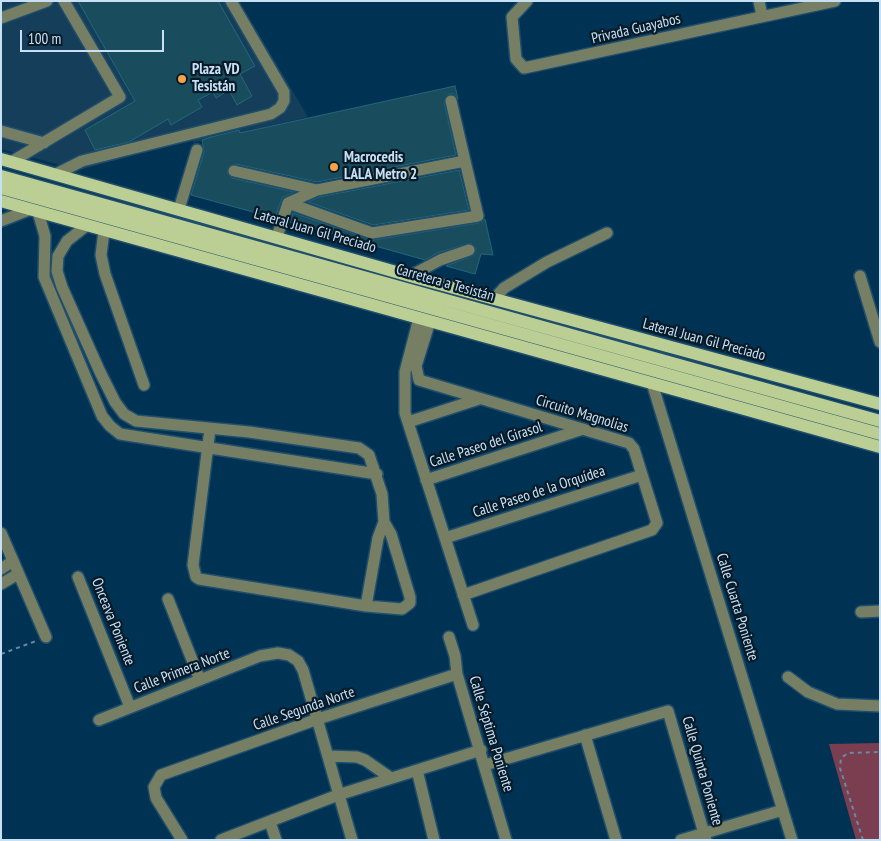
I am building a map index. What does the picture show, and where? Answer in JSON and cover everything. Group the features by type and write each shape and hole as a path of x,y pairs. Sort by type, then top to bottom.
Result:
{"main road":[{"name":"Lateral Juan Gil Preciado","path":"6,160 410,276 880,404"},
{"name":"Carretera a Tesistán","path":"1,176 526,328 880,434"},
{"name":"Carretera a Tesistán","path":"4,191 526,328"},
{"path":"1,201 880,447"},
{"path":"511,344 526,328 522,307"},
{"path":"552,356 549,335 562,318"},
{"name":"Carretera a Tesistán","path":"549,335 880,421"}],"street":[{"path":"1,18 47,1"},
{"path":"6,160 44,143 120,97 64,1"},
{"path":"56,174 82,161 271,114 280,108 284,101 284,92 231,1"},
{"name":"Privada Guayabos","path":"527,1 512,17 516,59 524,68 831,2"},
{"path":"759,1 762,16"},
{"path":"288,203 372,233 478,216 452,101"},
{"path":"1,131 44,143"},
{"path":"179,210 197,150"},
{"path":"277,237 288,203 317,190 465,161"},
{"path":"234,171 317,190"},
{"path":"1,221 34,211 45,236 44,278 102,416 120,434 377,474"},
{"path":"86,226 67,241 58,256 57,271 62,287 115,402 124,414 136,421 210,430 249,432 359,448 369,455 377,474 382,494 384,522 378,538 366,606"},
{"path":"104,231 101,250 105,274 144,385"},
{"path":"494,299 504,288 547,262 607,233"},
{"path":"410,276 440,260 468,250"},
{"path":"860,276 880,342"},
{"path":"424,320 404,381 403,403 473,624"},
{"name":"Circuito Magnolias","path":"424,320 416,366 416,376 422,382 583,429 632,446 657,523 656,528 464,596"},
{"name":"Calle Cuarta Poniente","path":"652,384 792,840"},
{"path":"408,422 479,399"},
{"name":"Calle Paseo del Girasol","path":"426,480 583,429"},
{"path":"210,430 193,566 196,577 199,580 366,606 402,609 410,603 391,534 384,522"},
{"name":"Calle Paseo de la Orquídea","path":"445,538 642,475"},
{"path":"1,534 46,637"},
{"path":"1,569 13,561"},
{"path":"1,584 18,574"},
{"name":"Onceava Poniente","path":"78,577 130,707"},
{"path":"168,599 200,680"},
{"path":"861,612 880,610"},
{"name":"Calle Séptima Poniente","path":"449,637 455,656 457,674 506,840"},
{"name":"Calle Primera Norte","path":"99,720 260,656 278,654 289,655 298,661 318,719"},
{"name":"Calle Segunda Norte","path":"182,840 156,798 154,787 161,775 318,719 457,674"},
{"path":"788,677 808,692 838,704 880,706"},
{"name":"Calle Quinta Poniente","path":"585,735 668,711 705,836"},
{"path":"318,719 352,840"},
{"path":"485,764 585,735 616,840"},
{"path":"221,840 338,795 480,750"},
{"path":"328,756 357,756 391,778"},
{"path":"417,770 434,840"},
{"path":"681,840 705,836 783,810"},
{"path":"270,822 276,840"}],"path":[{"path":"1,654 46,637"},
{"path":"863,840 840,768 841,758 848,753 880,752"}],"shaded area":[{"path":"1,1 239,1 308,117 240,133 239,129 212,134 211,138 193,143 193,138 140,148 138,154 79,170 1,149"},
{"path":"880,743 880,840 856,840 829,744"}],"building":[{"name":"Plaza VD Tesistán","path":"78,1 218,1 255,66 240,74 252,96 237,105 229,90 216,98 213,92 198,100 202,107 171,125 168,119 129,142 95,150 85,130 135,101"},
{"path":"455,86 458,99 454,94 449,94 444,102 456,155 317,182 236,164 229,166 227,173 232,178 294,192 282,198 275,218 191,195 204,152 202,140 239,130 240,133"},
{"path":"459,170 469,210 373,225 308,202 319,197"},
{"path":"293,213 373,240 479,223 485,219 493,255 481,254 475,274 446,266 474,255 476,248 471,243 437,253 425,260 290,222"}],"place":[{"name":"Plaza VD Tesistán","path":"182,79"},
{"name":"Macrocedis LALA Metro 2","path":"334,167"}]}
